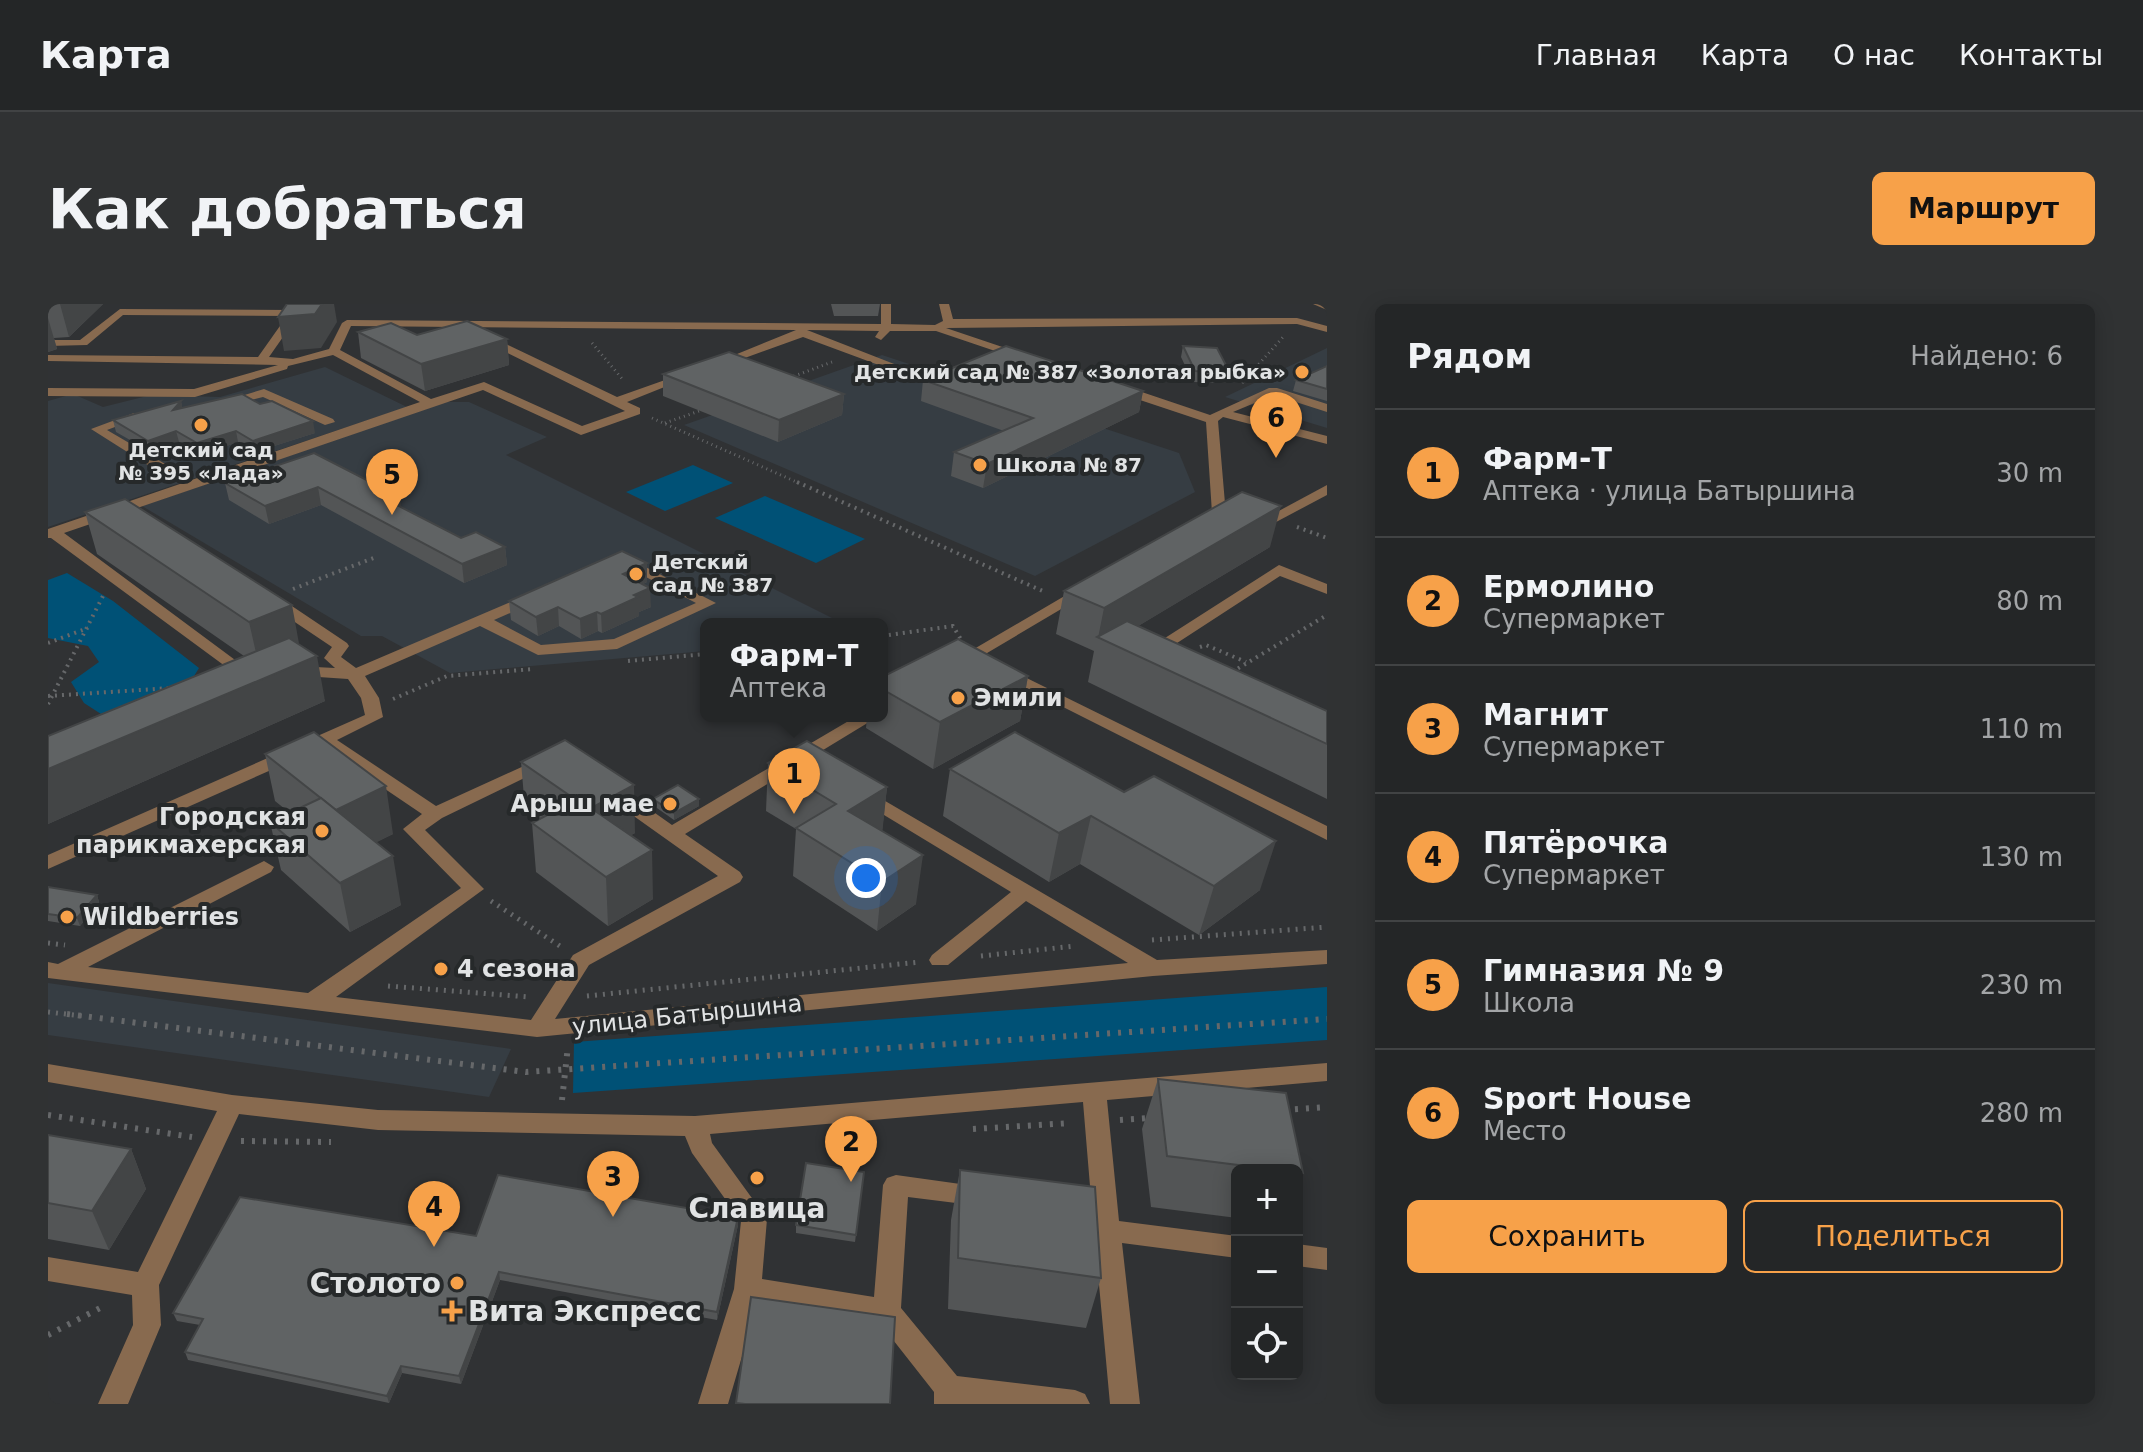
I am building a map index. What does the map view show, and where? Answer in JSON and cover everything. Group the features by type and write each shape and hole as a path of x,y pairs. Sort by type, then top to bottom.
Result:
{"street":[{"path":"855,351 881,338 886,328 886,304"},
{"path":"943,325 944,304"},
{"path":"1318,304 1327,307"},
{"path":"48,343 83,343 120,312 298,308"},
{"path":"261,360 298,308"},
{"path":"334,351 347,323 801,330 943,325 1297,321 1327,329"},
{"path":"943,325 1038,362"},
{"path":"477,326 477,334 636,411"},
{"path":"706,369 801,330 903,371"},
{"path":"167,471 97,429 334,351 430,403"},
{"path":"48,358 294,363"},
{"path":"618,401 692,374"},
{"path":"1216,417 1299,380"},
{"path":"1096,381 1216,417 1327,440"},
{"path":"50,533 139,510 484,386 581,431 636,411"},
{"path":"1273,391 1327,408"},
{"path":"48,392 194,397 219,405 264,393 329,422"},
{"path":"1216,417 1231,519"},
{"path":"1193,529 1231,519 1254,528 1327,489"},
{"path":"50,533 262,681 300,670 356,674 551,589"},
{"path":"481,620 538,650 617,644 708,603 621,559 607,565"},
{"path":"1150,667 1137,661 1279,570 1327,589"},
{"path":"964,660 1103,579"},
{"path":"48,863 374,717 373,707 356,674 332,658 341,646 263,594"},
{"path":"964,660 1327,834"},
{"path":"671,834 860,722"},
{"path":"325,740 435,814"},
{"path":"312,1002 474,889 413,829 435,814 561,755"},
{"path":"801,757 1153,968"},
{"path":"537,1029 581,960 733,877 598,782"},
{"path":"54,971 101,951 264,867"},
{"path":"940,960 1025,891"},
{"name":"улица Батыршина","path":"54,971 537,1029 1153,968 1327,957"},
{"path":"48,1073 232,1104 378,1120 695,1126 1327,1072"},
{"path":"1094,1091 1125,1404"},
{"path":"113,1404 147,1325 145,1285 232,1104"},
{"path":"695,1126 701,1146 754,1219 748,1289 713,1404"},
{"path":"1001,1197 896,1185 887,1311 949,1396 1075,1404"},
{"path":"1045,1203 1106,1220 1231,1246"},
{"path":"1303,1256 1327,1259"},
{"path":"48,1269 145,1285"},
{"path":"748,1289 887,1311"}],"path":[{"path":"1216,417 1212,402 1243,383 1297,321"},
{"path":"579,326 635,394"},
{"path":"784,380 855,351"},
{"path":"664,424 709,407"},
{"path":"636,411 1065,601"},
{"path":"263,594 376,557"},
{"path":"48,704 112,577"},
{"path":"1224,677 1327,615"},
{"path":"888,635 953,626 964,660"},
{"path":"48,643 88,628"},
{"path":"1191,648 1206,645 1247,663"},
{"path":"50,696 176,688"},
{"path":"474,889 581,960"},
{"path":"387,985 556,999 1111,943 1327,927"},
{"path":"48,943 101,951"},
{"path":"637,991 638,1021"},
{"path":"48,1012 526,1072 1327,1019"},
{"path":"559,1125 569,1037"},
{"path":"48,1335 145,1285"}],"shaded area":[{"name":"Детский сад № 387 «Золотая рыбка»","path":"1327,348 1327,428 1225,397"},
{"name":"Школа № 87","path":"882,355 1179,453 1195,492 1035,576 684,425"},
{"name":"Детский сад № 395 «Лада»","path":"325,367 407,407 48,527 48,401 73,394 103,407 151,395 220,397"},
{"path":"446,402 469,402 547,437 506,455 832,618 700,618 700,652 450,673 382,636 361,636 142,506"},
{"path":"693,465 733,483 665,511 626,492"},
{"path":"765,496 865,539 816,563 715,518"},
{"path":"67,573 113,601 199,668 178,702 115,723 84,703 71,682 99,662 88,646 48,638 48,580"},
{"path":"48,983 511,1049 489,1097 48,1035"},
{"path":"1327,987 1327,1040 573,1093 574,1042"}],"building":[{"path":"287,304 322,304 315,314 278,317"},
{"path":"467,321 507,339 421,364 358,332 391,323 417,335"},
{"path":"1006,346 1143,391 987,464 954,452 1033,418 923,380"},
{"path":"1183,346 1217,348 1230,373 1195,371"},
{"path":"729,352 844,394 779,420 663,374"},
{"path":"1327,366 1327,389 1296,380"},
{"path":"242,394 260,404 272,401 313,421 253,441 236,431 197,443 176,431 148,441 113,420 181,401 173,410"},
{"path":"314,453 400,497 389,501 461,538 476,532 505,547 462,564 318,487 265,506 225,483"},
{"path":"1242,492 1281,506 1104,608 1064,591"},
{"path":"125,499 292,605 249,622 85,512"},
{"path":"622,551 647,563 623,574 650,588 601,614 597,612 580,619 558,607 536,617 509,601"},
{"path":"1127,621 1327,711 1327,744 1097,637"},
{"path":"289,638 317,656 48,769 48,736"},
{"path":"958,639 1028,676 940,722 888,692 888,674"},
{"path":"314,732 386,786 336,810 265,754"},
{"path":"1015,732 1124,792 1154,776 1276,841 1214,886 1091,816 1059,833 950,769"},
{"path":"565,740 634,785 591,808 652,850 606,877 532,823 576,800 521,762"},
{"path":"807,741 887,787 848,811 923,855 882,882 796,828 836,804 768,763"},
{"path":"678,785 699,799 674,813 653,799"},
{"path":"321,798 393,856 340,883 270,822"},
{"path":"48,887 97,895 77,918 48,914"},
{"path":"1158,1079 1286,1093 1301,1164 1231,1164 1167,1156"},
{"path":"48,1135 131,1149 92,1211 48,1203"},
{"path":"806,1163 864,1172 856,1235 796,1225"},
{"path":"960,1170 1095,1187 1101,1278 958,1258"},
{"path":"498,1175 738,1217 717,1312 499,1272 459,1376 401,1366 387,1396 185,1352 203,1319 173,1313 240,1197 476,1236"},
{"path":"751,1297 895,1317 890,1404 736,1403"}],"place":[{"name":"Детский сад № 387 «Золотая рыбка»","path":"1302,372"},
{"name":"Детский сад № 395 «Лада»","path":"201,425"},
{"name":"Sport House","path":"1276,458"},
{"name":"Школа № 87","path":"980,465"},
{"name":"Гимназия № 9","path":"392,515"},
{"name":"Детский сад № 387","path":"636,574"},
{"name":"Эмили","path":"958,698"},
{"name":"Арыш мае","path":"670,804"},
{"name":"Фарм-Т","path":"794,814"},
{"name":"Городская парикмахерская","path":"322,831"},
{"name":"Wildberries","path":"67,917"},
{"name":"4 сезона","path":"441,969"},
{"name":"Славица","path":"757,1178"},
{"name":"Ермолино","path":"851,1182"},
{"name":"Магнит","path":"613,1217"},
{"name":"Пятёрочка","path":"434,1247"},
{"name":"Столото","path":"457,1283"},
{"name":"Вита Экспресс","path":"452,1311"}]}
